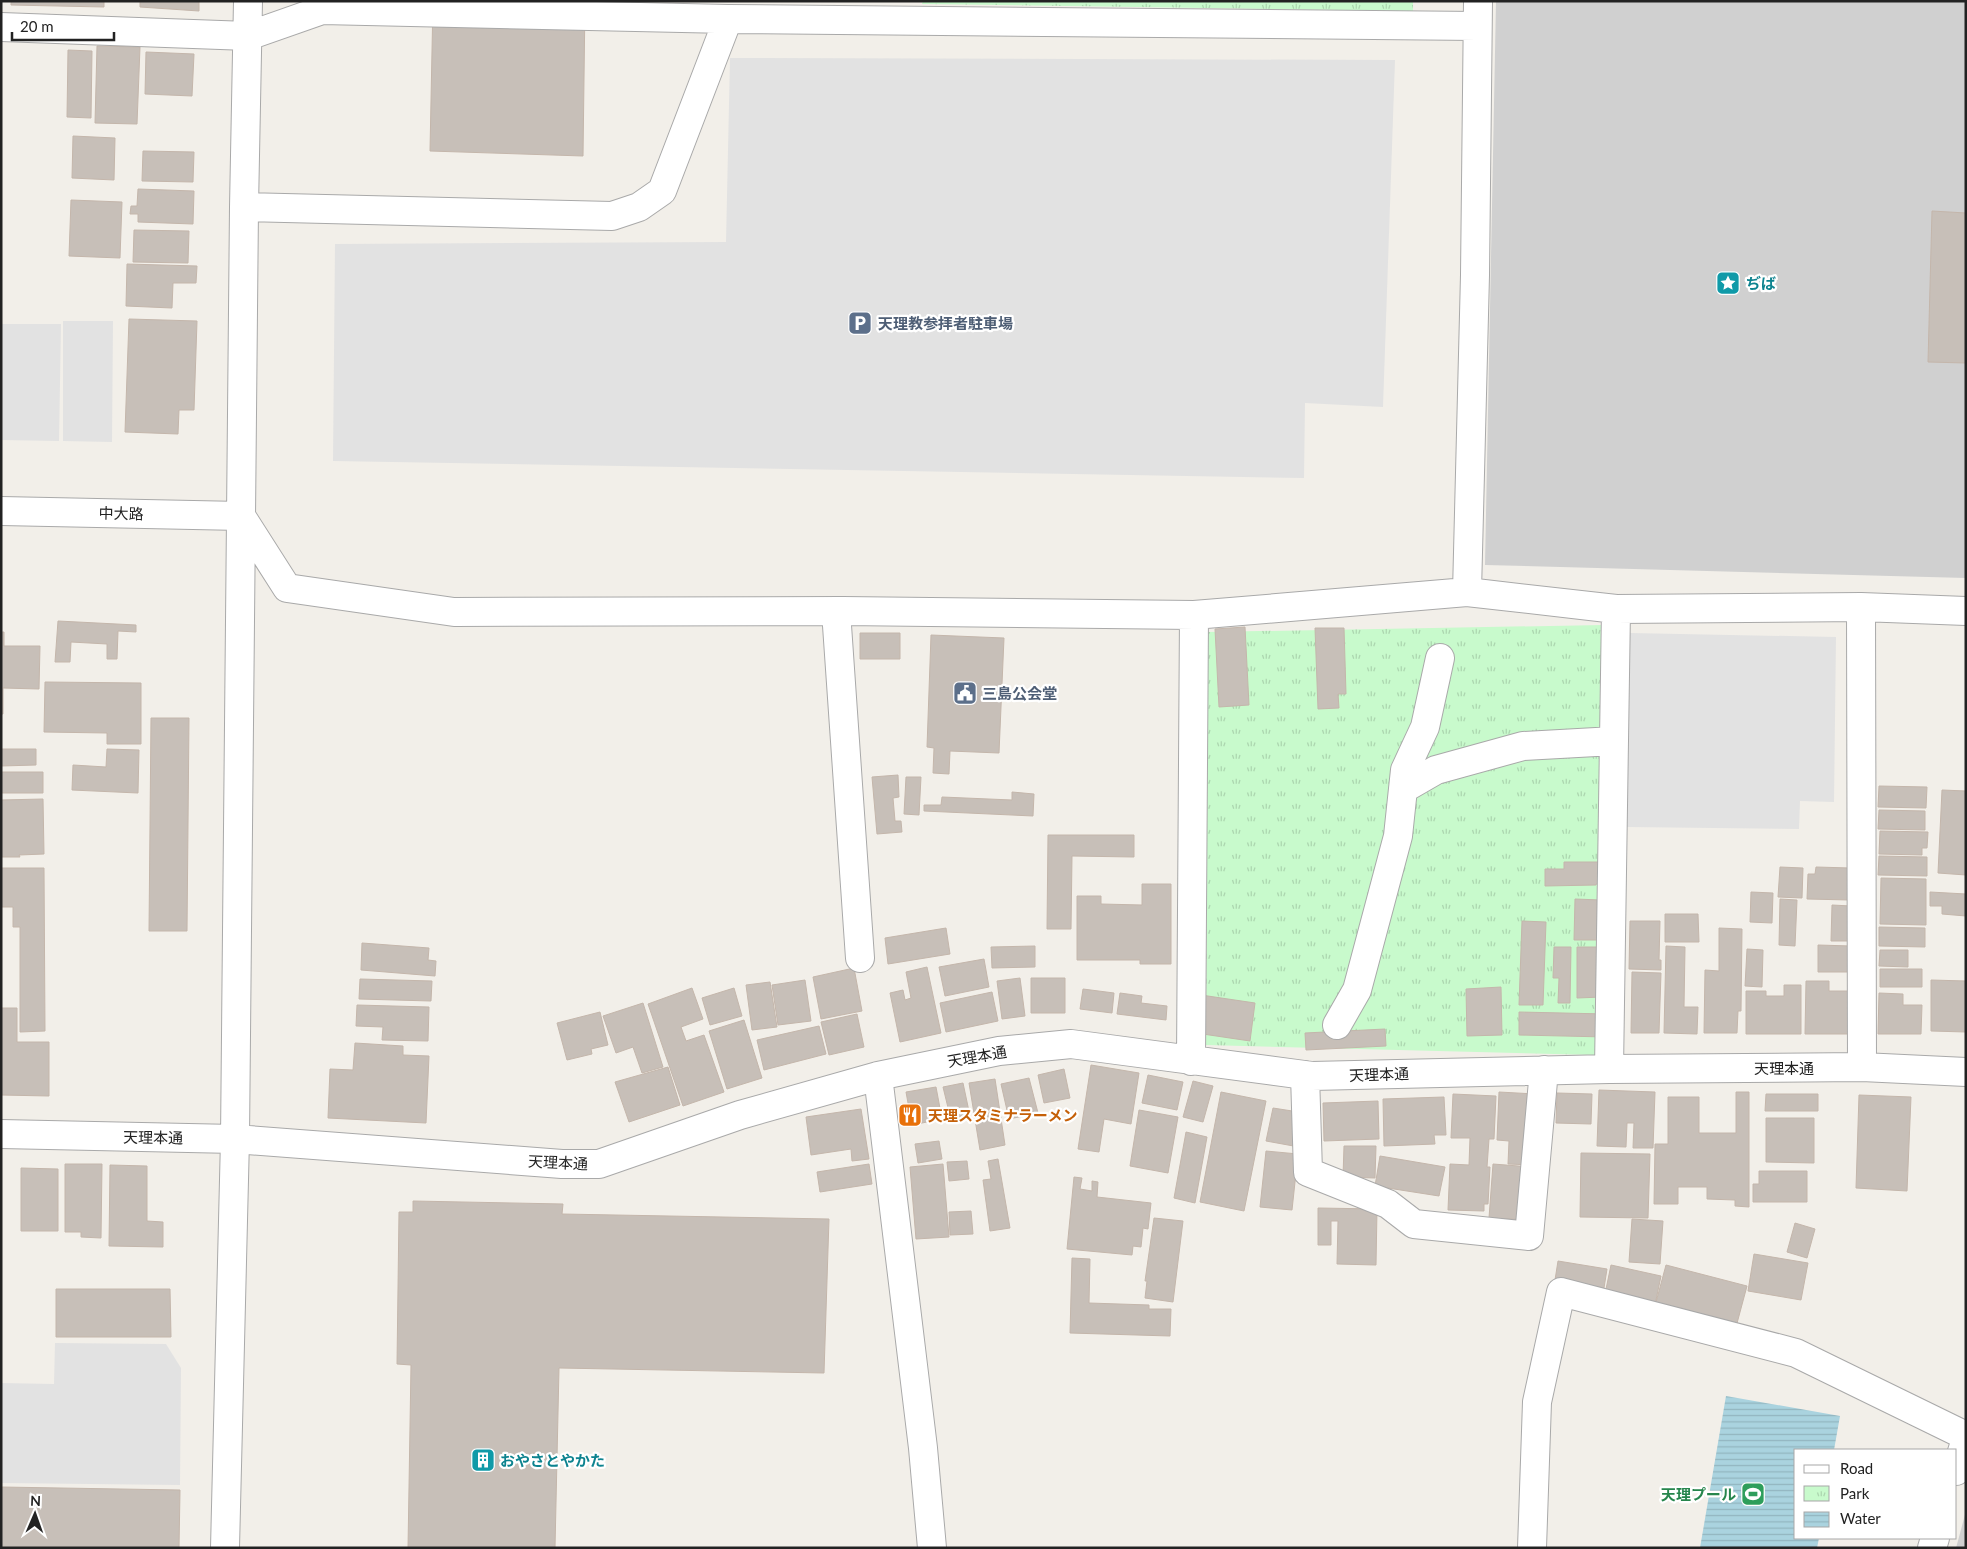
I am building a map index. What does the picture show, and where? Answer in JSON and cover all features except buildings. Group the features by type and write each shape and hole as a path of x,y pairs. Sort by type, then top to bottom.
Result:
{"street":[{"path":"225,1548 235,1139 244,207 248,1"},
{"path":"1,27 248,36 322,10 728,19 1477,14 1475,275 1468,592"},
{"path":"244,207 612,216 639,207 662,191 728,19"},
{"name":"中大路","path":"1,511 241,516"},
{"path":"241,516 287,588 454,612 836,611 1194,615 1468,592 1616,609 1861,607 1966,611"},
{"path":"1861,607 1862,1067"},
{"path":"1609,1069 1616,609"},
{"path":"836,611 860,958"},
{"path":"1191,1061 1194,615"},
{"path":"1336,1025 1356,990 1398,836 1406,770 1425,727 1440,658"},
{"path":"1403,789 1436,770 1523,746 1614,741"},
{"name":"天理本通","path":"1,1134 235,1139 562,1164 599,1164 740,1115 878,1076 999,1051 1071,1044 1305,1075 1609,1069 1862,1067 1966,1072"},
{"path":"1305,1075 1308,1172 1388,1204 1414,1224 1529,1236 1544,1070"},
{"path":"878,1076 923,1448 932,1548"},
{"path":"1532,1548 1537,1402 1561,1292 1796,1353 1966,1438 1957,1468"}],"shaded area":[{"name":"ぢば","path":"1496,1 1966,1 1966,578 1485,565"},
{"name":"天理教参拝者駐車場","path":"730,58 1395,60 1383,407 1305,403 1304,478 333,461 335,244 726,242"},
{"path":"63,321 113,321 112,442 63,441"},
{"path":"1,324 61,324 59,441 1,440"},
{"path":"1630,633 1836,637 1834,802 1800,801 1799,829 1627,827"},
{"path":"55,1343 166,1344 181,1368 180,1485 1,1483 1,1383 54,1384"},
{"path":"1966,1511 1966,1548 1956,1548"}],"green space":[{"path":"923,1 1413,1 1413,11 922,4"},
{"path":"1603,625 1595,1055 1206,1045 1208,632"}],"water":[{"name":"天理プール","path":"1726,1396 1840,1416 1834,1449 1794,1449 1794,1539 1819,1539 1817,1548 1700,1548"}],"place":[{"name":"ぢば","path":"1728,283"},
{"name":"天理教参拝者駐車場","path":"860,323"},
{"name":"三島公会堂","path":"965,693"},
{"name":"天理スタミナラーメン","path":"910,1115"},
{"name":"おやさとやかた","path":"483,1460"},
{"name":"天理プール","path":"1753,1494"}]}
